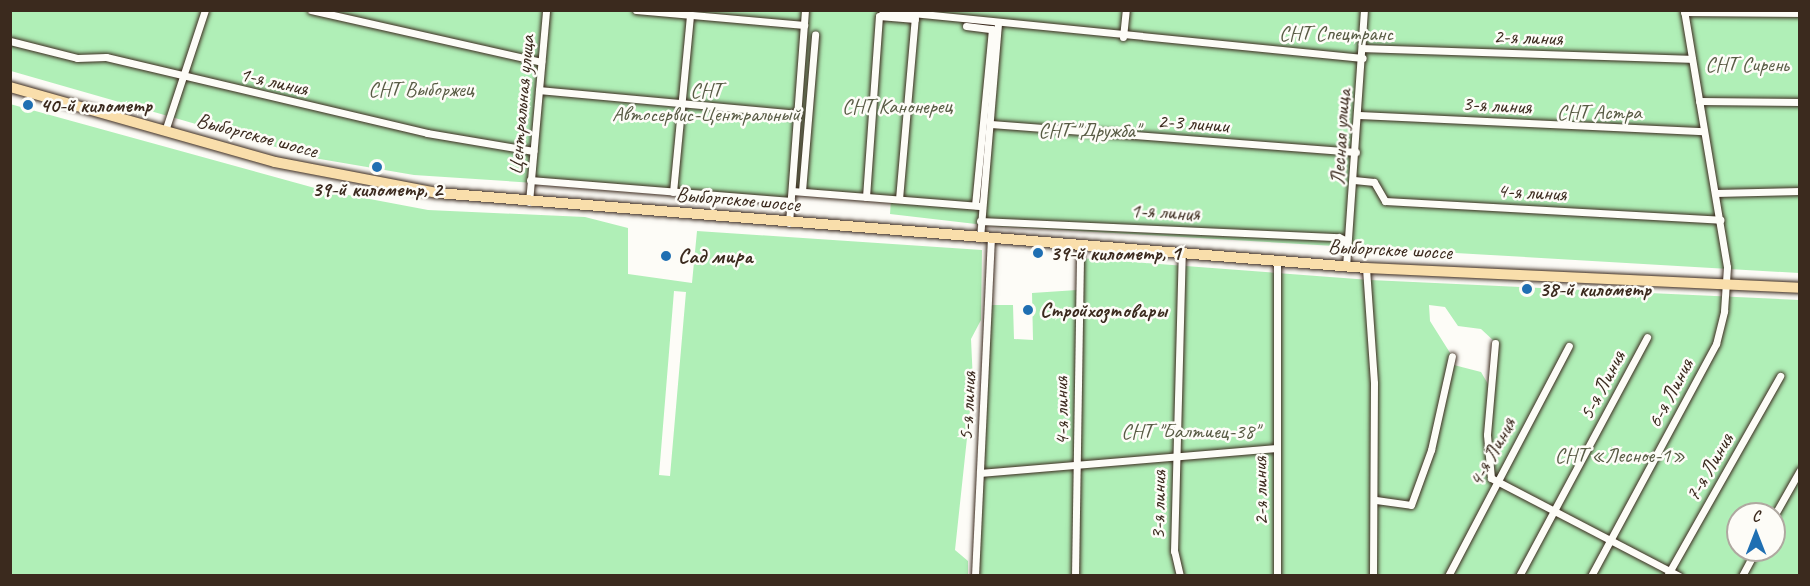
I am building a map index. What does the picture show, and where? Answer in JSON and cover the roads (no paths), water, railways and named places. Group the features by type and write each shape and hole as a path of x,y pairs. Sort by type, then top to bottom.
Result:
{"main road":[{"name":"Выборгское шоссе","path":"10,87 275,162 409,189 789,223 1346,267 1800,288"}],"street":[{"path":"165,131 205,10"},
{"path":"311,10 541,62"},
{"name":"Центральная улица","path":"529,201 546,10"},
{"path":"636,10 804,25"},
{"path":"789,223 805,10"},
{"path":"1123,37 1126,10"},
{"name":"Лесная улица","path":"1346,267 1359,115 1364,10"},
{"path":"1684,11 1800,13"},
{"name":"6-я Линия","path":"1591,576 1716,344 1726,284 1720,220 1684,11"},
{"path":"866,197 881,13 1362,58"},
{"path":"673,192 690,15"},
{"path":"899,200 915,16"},
{"path":"978,206 991,124 998,23"},
{"path":"966,26 992,29 978,206"},
{"path":"802,191 815,35"},
{"name":"1-я линия","path":"10,41 77,58 106,57 427,133 533,151"},
{"name":"2-я линия","path":"1363,48 1692,59"},
{"path":"539,90 798,114"},
{"path":"1699,101 1800,102"},
{"name":"3-я линия","path":"1359,115 1704,130"},
{"name":"2-3 линии","path":"991,124 1356,152"},
{"path":"530,180 791,201"},
{"name":"4-я линия","path":"1354,180 1374,182 1385,201 1720,220"},
{"path":"792,190 978,206"},
{"path":"1715,193 1800,191"},
{"name":"5-я линия","path":"975,576 980,473 985,239 978,206"},
{"name":"1-я линия","path":"981,221 1340,237 1347,242"},
{"name":"4-я линия","path":"1075,576 1079,462 1076,328 1080,246"},
{"name":"3-я линия","path":"1180,576 1174,551 1182,255"},
{"name":"2-я линия","path":"1277,261 1277,576"},
{"path":"1366,268 1376,500 1371,523 1373,576"},
{"name":"5-я Линия","path":"1519,576 1647,337"},
{"path":"1495,343 1490,363 1488,471 1496,481 1610,539 1668,573 1679,576"},
{"name":"4-я Линия","path":"1448,576 1569,346"},
{"path":"1376,500 1411,505 1431,450 1452,356"},
{"name":"7-я Линия","path":"1668,573 1780,376"},
{"path":"980,473 1079,462 1276,448"},
{"path":"1782,502 1800,470"},
{"path":"1742,576 1750,562"}],"place":[{"name":"40-й километр","path":"28,105"},
{"name":"39-й километр, 2","path":"377,167"},
{"name":"39-й километр, 1","path":"1038,253"},
{"name":"Сад мира","path":"666,256"},
{"name":"38-й километр","path":"1527,289"},
{"name":"Стройхозтовары","path":"1028,310"}],"park label":[{"name":"СНТ Спецтранс","path":"1336,33"},
{"name":"СНТ Сирень","path":"1747,64"},
{"name":"СНТ Выборжец","path":"421,89"},
{"name":"СНТ Автосервис-Центральный","path":"706,102"},
{"name":"СНТ Канонерец","path":"897,106"},
{"name":"СНТ Астра","path":"1599,112"},
{"name":"СНТ \"Дружба\"","path":"1089,130"},
{"name":"СНТ \"Балтиец-38\"","path":"1190,431"},
{"name":"СНТ «Лесное-1»","path":"1620,455"}]}
